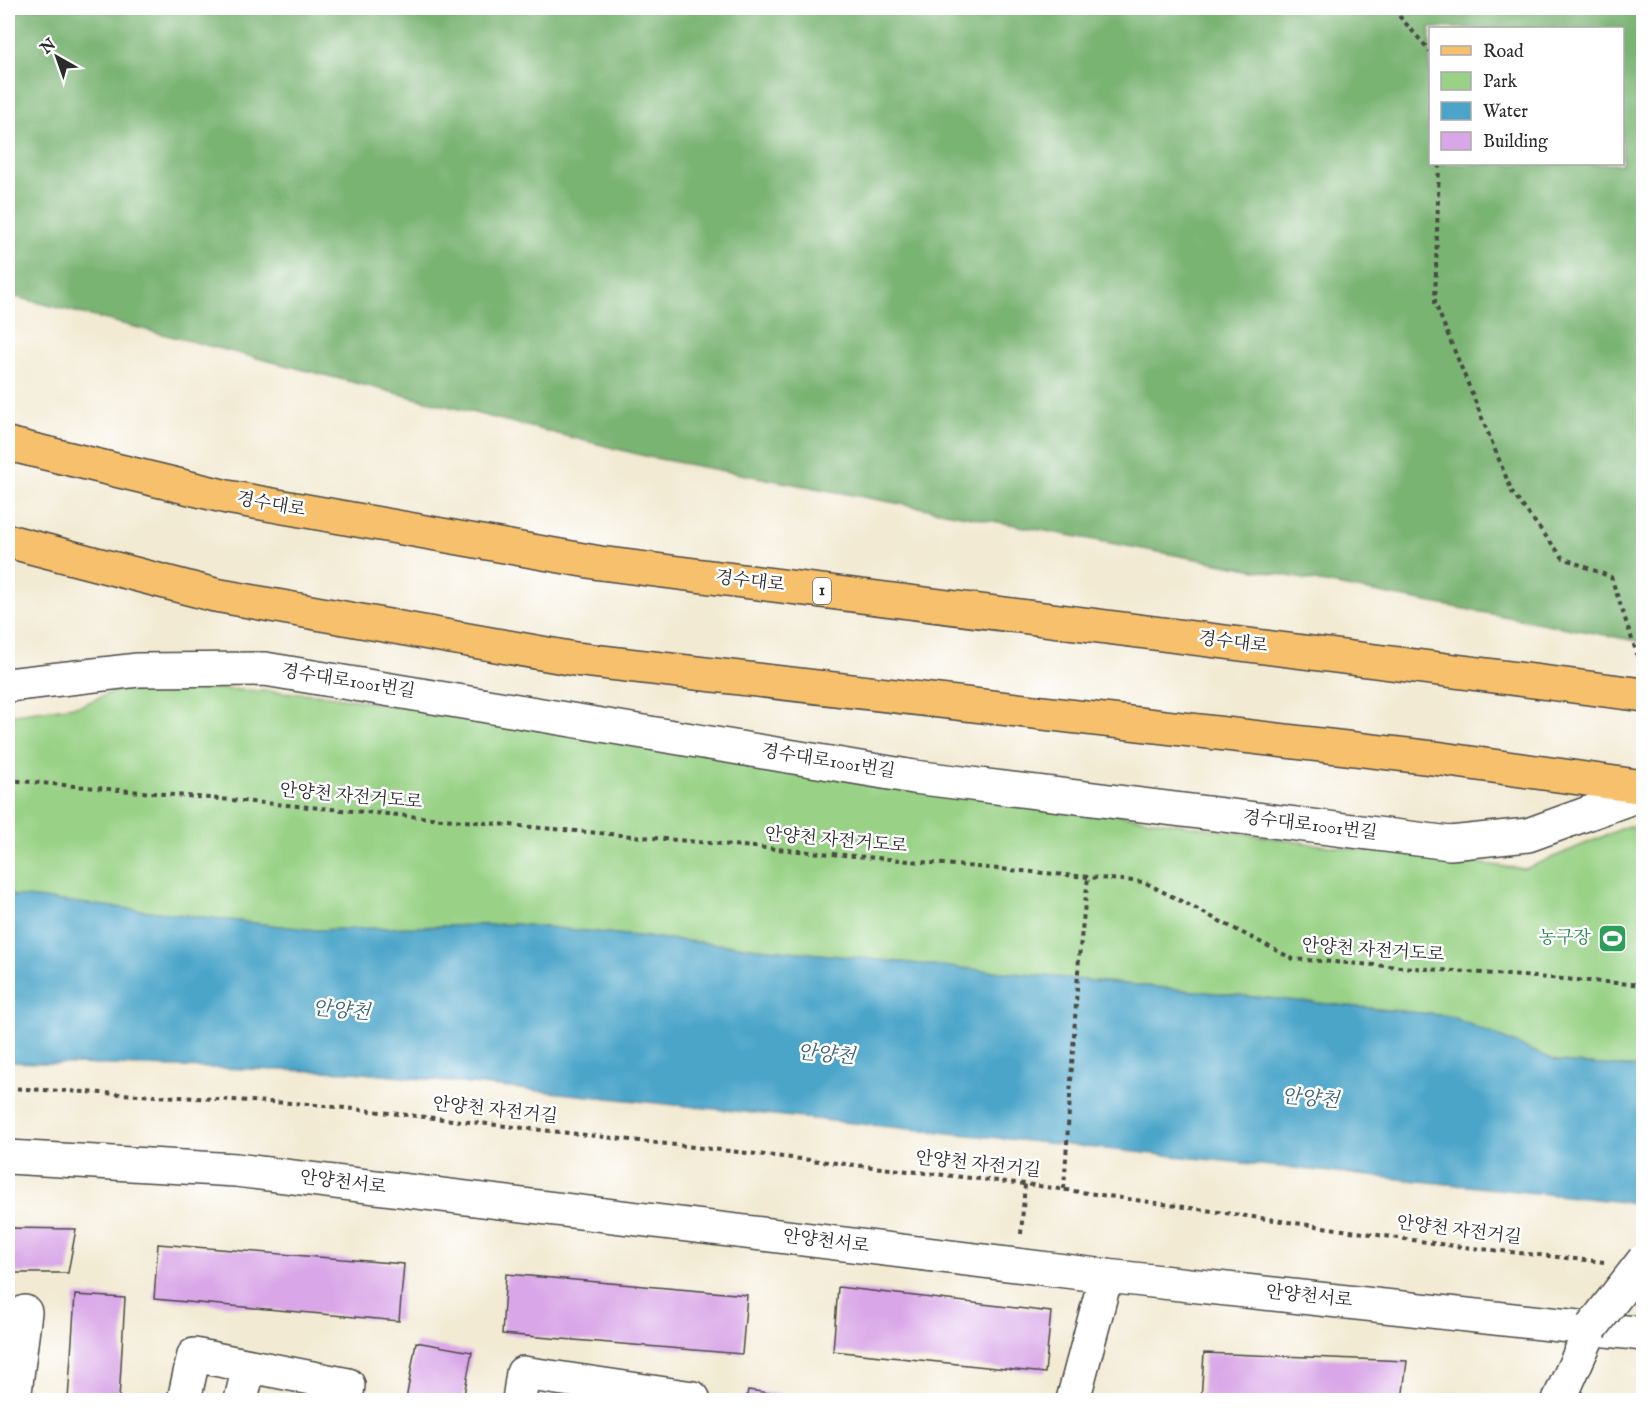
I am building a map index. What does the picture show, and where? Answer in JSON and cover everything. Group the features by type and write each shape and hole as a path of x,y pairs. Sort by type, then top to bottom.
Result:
{"main road":[{"name":"경수대로","path":"8,444 227,497 600,563 1642,679"},
{"path":"8,542 215,595 575,659 1442,759 1644,787"}],"street":[{"name":"경수대로1001번길","path":"8,686 138,670 265,669 914,777 1450,843 1528,835 1644,793"},
{"name":"안양천서로","path":"8,1156 236,1170 1106,1276 1644,1334"},
{"path":"1559,1401 1592,1327 1629,1262"},
{"path":"1072,1401 1106,1276"},
{"path":"14,1401 26,1312"},
{"path":"184,1401 194,1355 348,1385 346,1401"},
{"path":"241,1401 249,1366"},
{"path":"519,1401 523,1373 590,1392 693,1398 693,1401"}],"path":[{"path":"1395,8 1400,17 1429,49"},
{"path":"1439,165 1435,303 1513,494 1563,558 1611,577 1642,679"},
{"name":"안양천 자전거도로","path":"8,780 1144,882 1293,959 1644,985"},
{"path":"1064,1189 1079,957 1088,877"},
{"name":"안양천 자전거길","path":"8,1088 308,1104 1025,1184 1454,1245 1629,1262"},
{"path":"1018,1265 1025,1184"}],"green space":[{"path":"8,8 1643,8 1643,642 649,457 8,295"},
{"path":"131,684 315,694 1312,844 1525,869 1628,826 1643,828 1643,1068 1559,1062 1449,1016 515,924 316,930 8,895 8,715 82,705"}],"water":[{"name":"안양천","path":"8,895 316,930 515,924 1450,1016 1559,1062 1643,1068 1643,1204 353,1072 8,1062"}],"building":[{"path":"8,1228 76,1229 68,1273 8,1273"},
{"path":"158,1244 404,1264 399,1321 154,1299"},
{"path":"506,1274 747,1295 742,1354 502,1334"},
{"path":"838,1287 1051,1312 1045,1373 833,1351"},
{"path":"75,1295 125,1298 119,1400 68,1400"},
{"path":"416,1342 472,1352 463,1400 406,1400"},
{"path":"1204,1353 1407,1361 1402,1400 1201,1400"},
{"path":"748,1390 799,1397 798,1400 746,1400"}],"place":[{"name":"농구장","path":"1612,938"}]}
